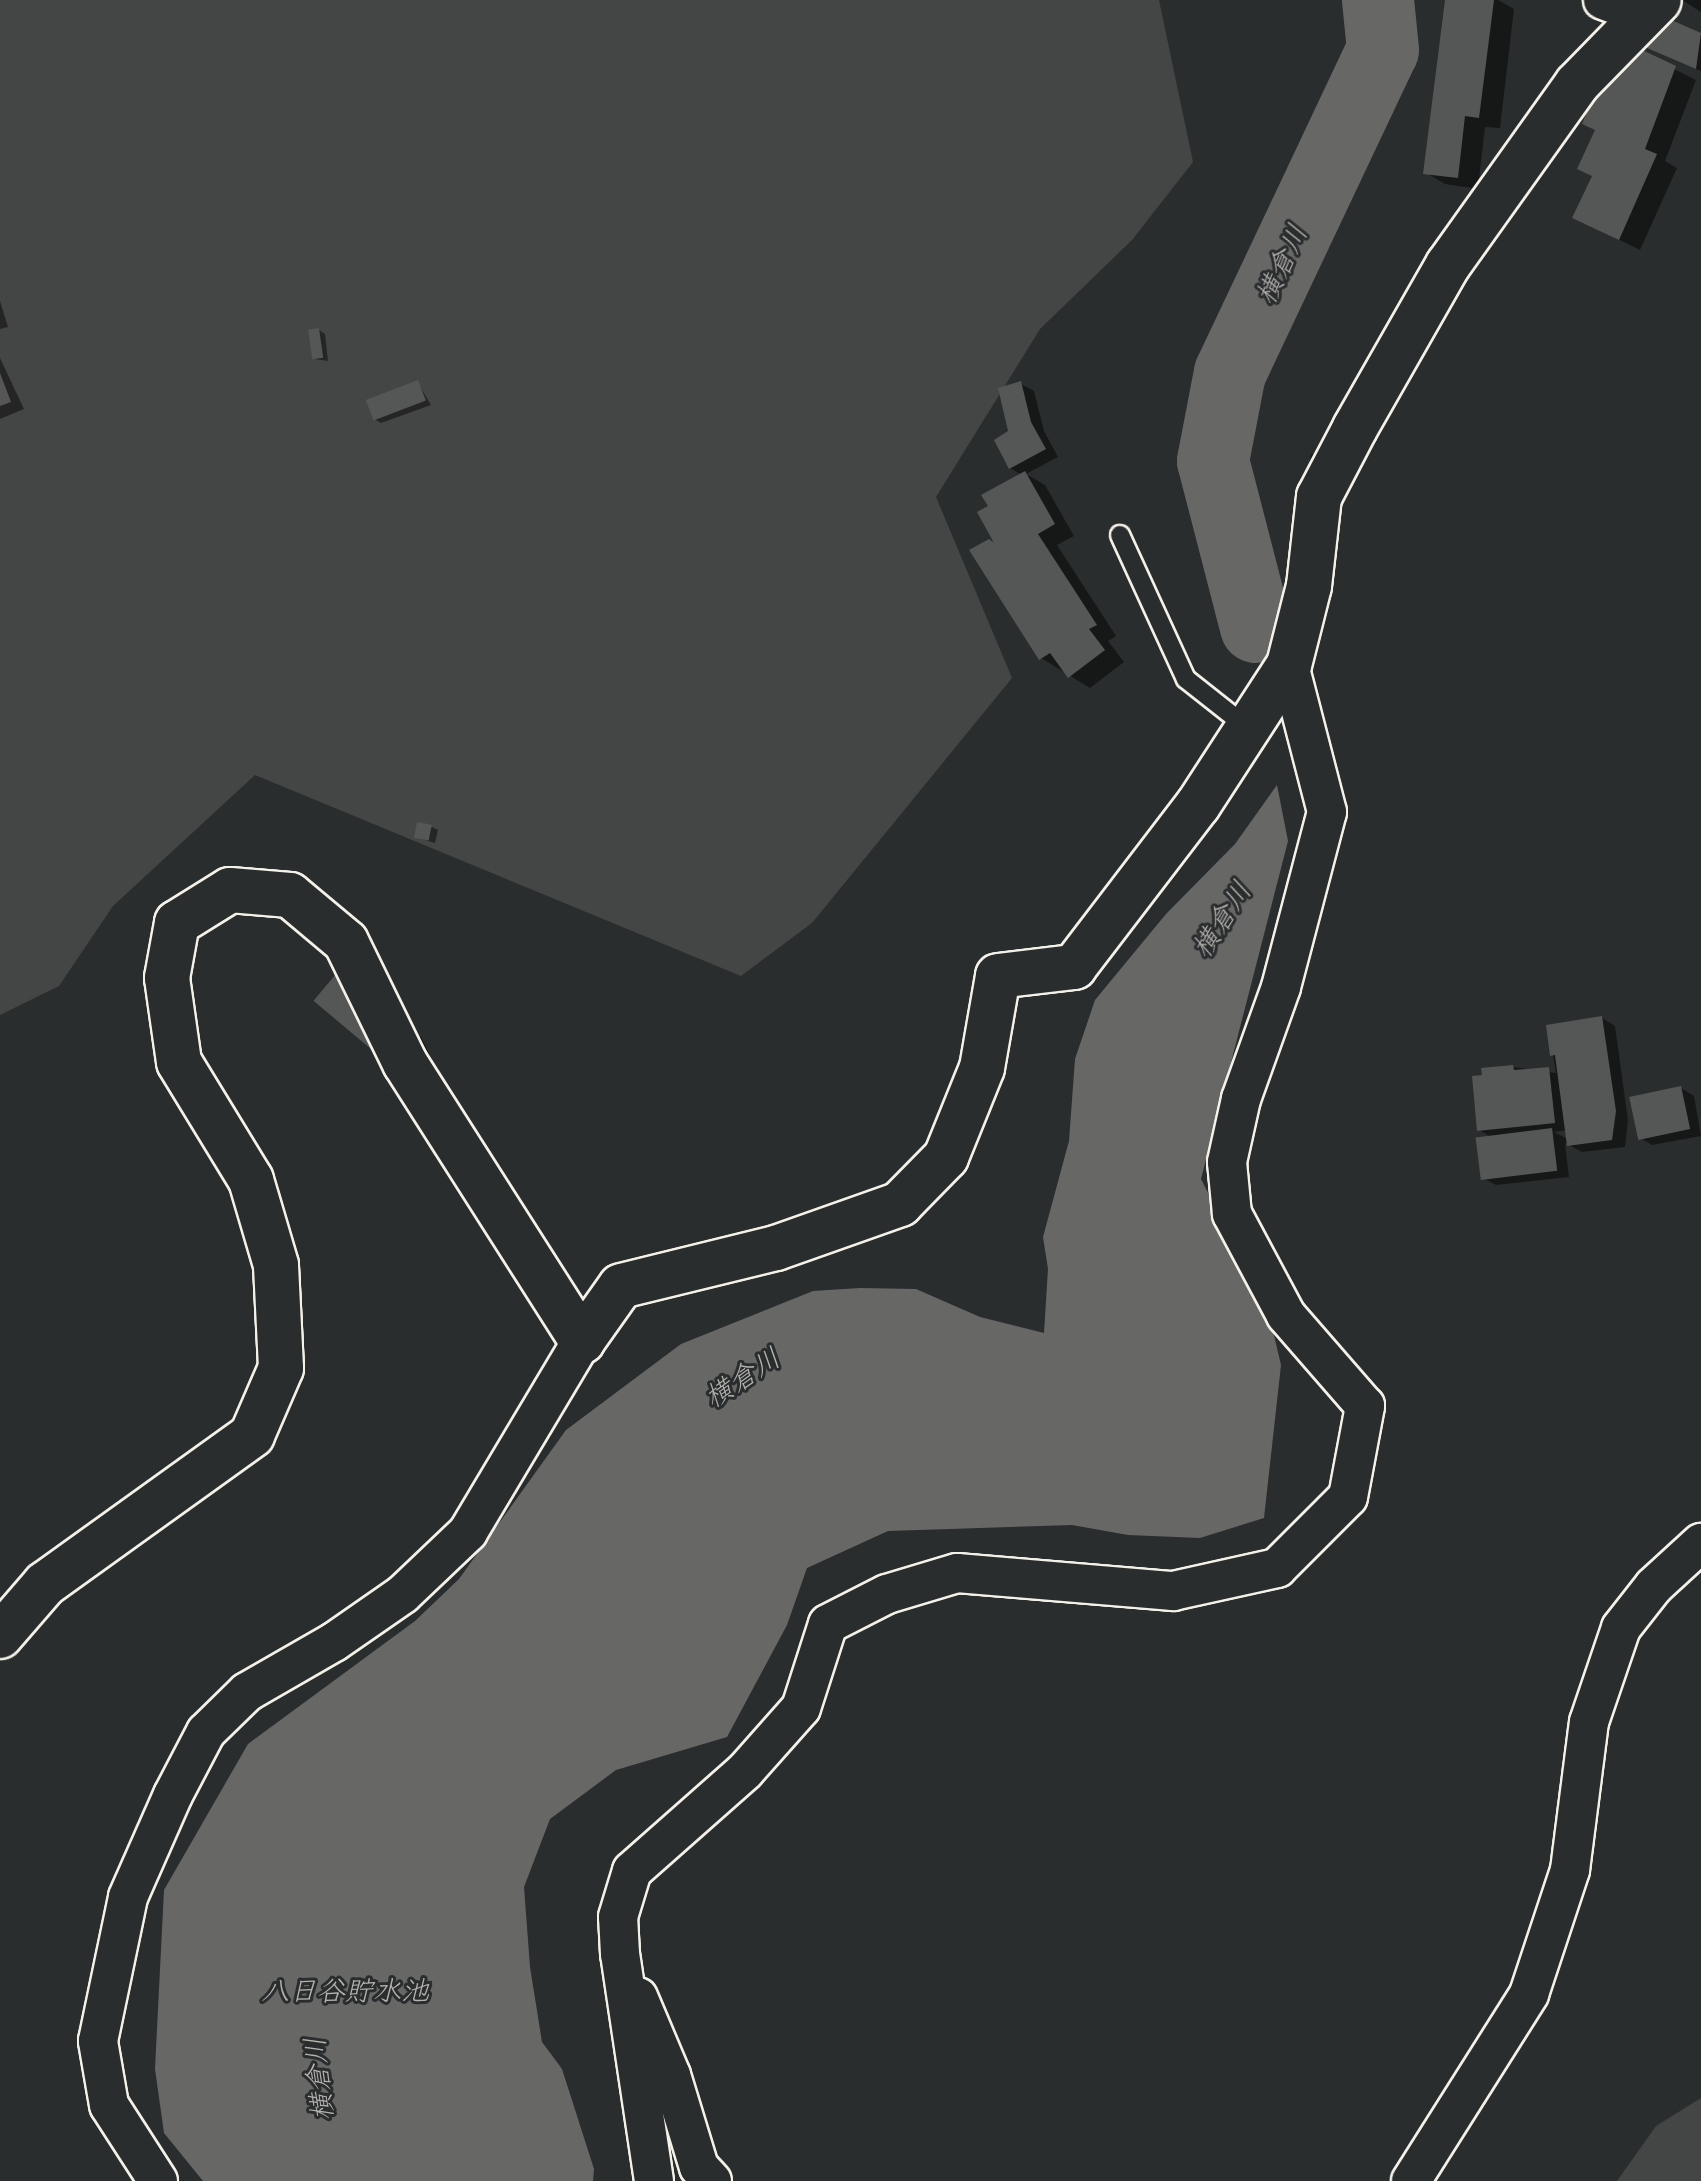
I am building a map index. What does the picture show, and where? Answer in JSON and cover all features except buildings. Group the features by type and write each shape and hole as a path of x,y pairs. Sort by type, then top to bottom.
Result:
{"street":[{"path":"1603,0 1651,8"},
{"path":"158,2181 109,2105 98,2041 128,1897 173,1795 206,1732 247,1692 334,1642 403,1594 468,1532 582,1341 621,1286 776,1248 900,1204 946,1157 982,1068 998,976 1074,967 1198,805 1289,665 1309,586 1319,497 1355,428 1448,265 1577,84 1651,8"},
{"path":"654,2181 620,1954 618,1917 632,1871 745,1771 801,1708 828,1624 887,1594 957,1573 1173,1591 1277,1568 1348,1497 1365,1406 1286,1315 1232,1214 1227,1162 1241,1099 1281,987 1327,812 1289,665"},
{"path":"0,1636 45,1584 252,1435 281,1368 276,1265 251,1180 179,1062 167,978 177,923 230,890 290,895 346,942 405,1063 582,1341"},
{"path":"1411,2181 1529,1994 1570,1870 1589,1722 1621,1628 1654,1586 1701,1543"},
{"path":"620,1954 671,2075 699,2167 712,2181"}],"lane":[{"path":"1120,535 1186,679 1248,728"}],"shaded area":[{"path":"0,0 1159,0 1193,162 1132,240 1040,329 936,497 1012,678 812,923 741,976 255,775 113,906 59,986 0,1015"},
{"path":"1701,2098 1701,2181 1617,2181 1656,2126"}],"water":[{"name":"八日谷貯水池","path":"1277,785 1288,841 1201,1179 1269,1314 1281,1365 1264,1518 1200,1538 1128,1535 1072,1525 888,1531 807,1568 787,1625 727,1737 616,1770 550,1819 524,1887 530,1967 542,2042 562,2069 594,2169 593,2181 203,2181 164,2133 155,2069 164,1890 248,1744 415,1621 459,1579 566,1430 681,1344 813,1291 860,1288 916,1289 980,1317 1044,1333 1048,1269 1043,1237 1069,1141 1075,1059 1095,1000 1166,914 1235,844"}],"waterway":[{"name":"横倉川","path":"1256,627 1213,461 1230,373 1383,50 1378,0"}]}
